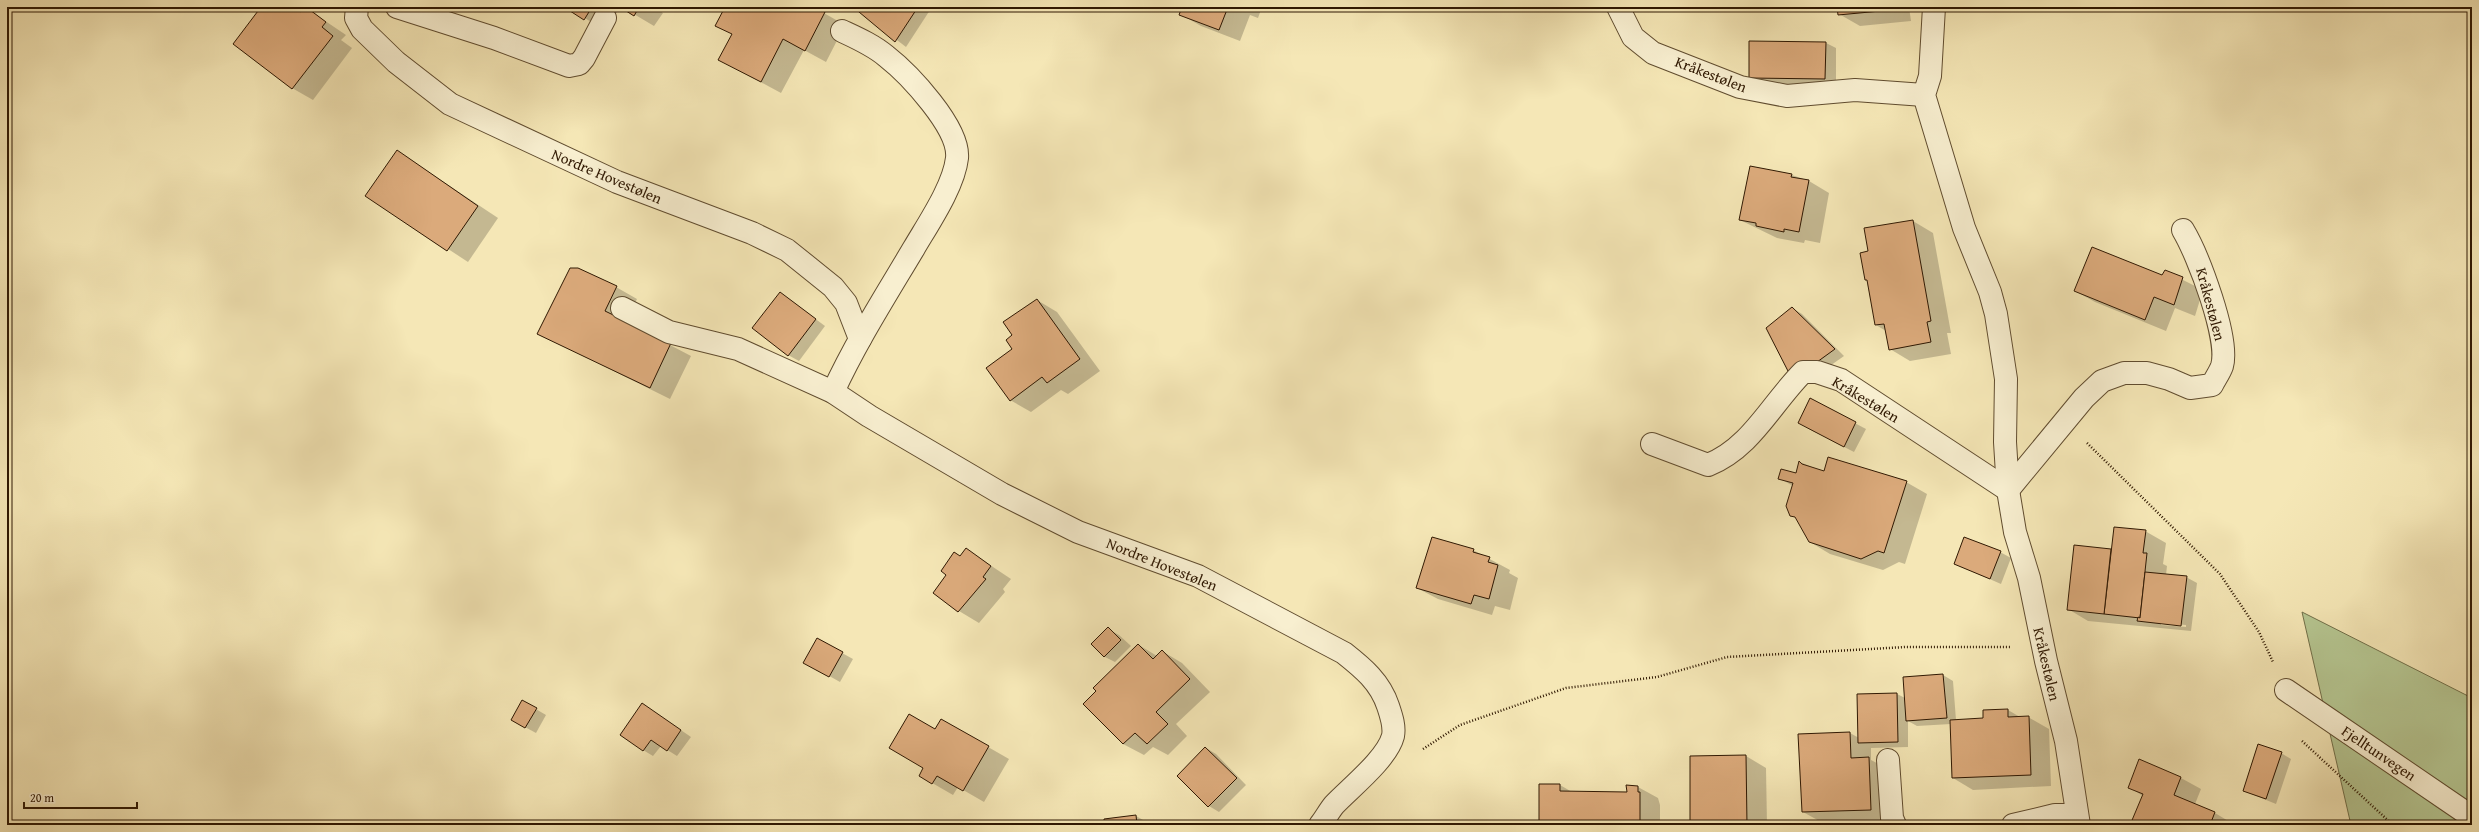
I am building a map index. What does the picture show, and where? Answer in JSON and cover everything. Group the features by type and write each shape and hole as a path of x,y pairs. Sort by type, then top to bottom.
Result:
{"lane":[{"name":"Nordre Hovestølen","path":"357,7 356,18 362,29 396,62 450,104 488,124 617,182 752,233 787,250 833,287 846,303 860,339"},
{"path":"397,7 473,31 570,66 579,64 584,58 605,18"},
{"name":"Kråkestølen","path":"1618,7 1633,37 1653,53 1740,87 1787,96 1855,90 1924,95 1964,228 1990,292 1996,314 2006,379 2005,442 2008,490 2043,647 2066,741 2078,820 2055,815 2013,825"},
{"path":"1924,95 1930,76 1934,7"},
{"path":"833,392 860,339 943,198 957,158 954,142 948,126 902,71 886,56 863,40 842,31"},
{"name":"Kråkestølen","path":"2008,490 2064,421 2102,381 2124,373 2147,373 2169,379 2190,388 2212,385 2222,365 2222,341 2204,273 2184,230"},
{"name":"Nordre Hovestølen","path":"622,308 669,332 738,349 833,392 869,416 1002,494 1078,532 1198,576 1344,653 1373,677 1386,700 1393,721 1393,736 1379,759 1334,806 1320,825"},
{"name":"Kråkestølen","path":"1652,444 1708,465 1725,458 1745,441 1803,372 1817,372 1841,380 2008,490"},
{"name":"Fjelltunvegen","path":"2286,690 2472,817"},
{"path":"1888,760 1892,818 1895,825"}],"path":[{"path":"2064,421 2220,574 2258,632 2286,690"},
{"path":"1379,759 1401,763 1460,725 1566,688 1657,677 1727,657 1906,647 2043,647"},
{"path":"2300,740 2393,825"}],"green space":[{"path":"2302,612 2472,698 2472,825 2351,825"}],"building":[{"path":"261,7 295,7 301,12 306,7 326,22 322,27 333,36 292,89 233,44"},
{"path":"568,7 592,7 584,20 567,9"},
{"path":"620,7 639,7 634,16"},
{"path":"725,7 815,7 825,12 805,51 783,39 761,82 718,60 732,34 715,26"},
{"path":"853,7 918,7 895,42"},
{"path":"1182,7 1228,7 1219,30 1179,15"},
{"path":"1837,7 1890,7 1891,10 1838,15"},
{"path":"1749,41 1826,42 1825,79 1749,78"},
{"path":"397,150 478,206 447,251 365,196"},
{"path":"1750,166 1792,174 1791,177 1809,180 1799,232 1784,229 1784,232 1756,226 1756,223 1739,220"},
{"path":"1913,220 1931,321 1927,322 1931,342 1889,350 1884,324 1875,325 1867,280 1865,280 1860,253 1868,251 1864,228"},
{"path":"2092,247 2162,275 2165,270 2183,277 2174,305 2154,297 2145,320 2074,291"},
{"path":"570,268 578,268 617,286 605,311 671,343 650,388 537,334"},
{"path":"780,292 816,319 788,356 752,328"},
{"path":"1037,299 1080,359 1047,383 1042,377 1010,401 986,368 1012,349 1006,340 1012,335 1003,322"},
{"path":"1792,307 1835,349 1806,370 1790,375 1766,328"},
{"path":"1810,398 1856,422 1844,447 1798,423"},
{"path":"1828,457 1907,481 1884,553 1878,551 1861,559 1809,542 1795,517 1790,516 1786,506 1793,483 1778,479 1781,469 1796,473 1799,461 1802,464 1824,471"},
{"path":"2114,527 2146,530 2143,553 2147,553 2140,618 2104,614"},
{"path":"1432,537 1474,549 1473,552 1490,557 1488,562 1498,565 1489,599 1474,595 1471,604 1416,588"},
{"path":"1964,537 2001,551 1990,579 1954,564"},
{"path":"2074,545 2111,549 2104,614 2067,610"},
{"path":"966,548 991,566 983,577 986,579 958,612 933,593 946,575 941,571 954,552 960,556"},
{"path":"2145,572 2187,576 2181,626 2137,621 2138,617 2140,618"},
{"path":"1108,627 1121,640 1104,657 1091,644"},
{"path":"817,638 843,652 829,677 803,663"},
{"path":"1138,644 1153,659 1162,650 1190,679 1156,712 1168,724 1147,744 1135,733 1123,744 1083,704 1096,691 1093,688"},
{"path":"1943,674 1947,718 1906,721 1903,677"},
{"path":"1897,693 1898,742 1858,743 1857,694"},
{"path":"522,700 537,708 525,728 511,720"},
{"path":"642,703 681,730 667,751 651,740 643,751 620,735"},
{"path":"2008,709 2008,717 2029,716 2031,775 1952,778 1950,720 1983,718 1983,710"},
{"path":"909,714 935,729 941,719 989,746 963,791 937,776 932,784 919,776 923,768 889,748"},
{"path":"1850,732 1851,758 1869,757 1871,810 1802,812 1798,734"},
{"path":"2258,744 2282,752 2266,799 2243,791"},
{"path":"1205,747 1237,778 1208,807 1177,776"},
{"path":"1746,755 1747,825 1690,825 1690,756"},
{"path":"2139,759 2181,777 2174,795 2215,812 2210,825 2130,825 2143,794 2128,788"},
{"path":"1539,784 1560,784 1560,791 1627,792 1626,785 1638,786 1638,792 1640,792 1640,825 1539,825"},
{"path":"1136,815 1137,825 1104,825 1104,819"}]}
